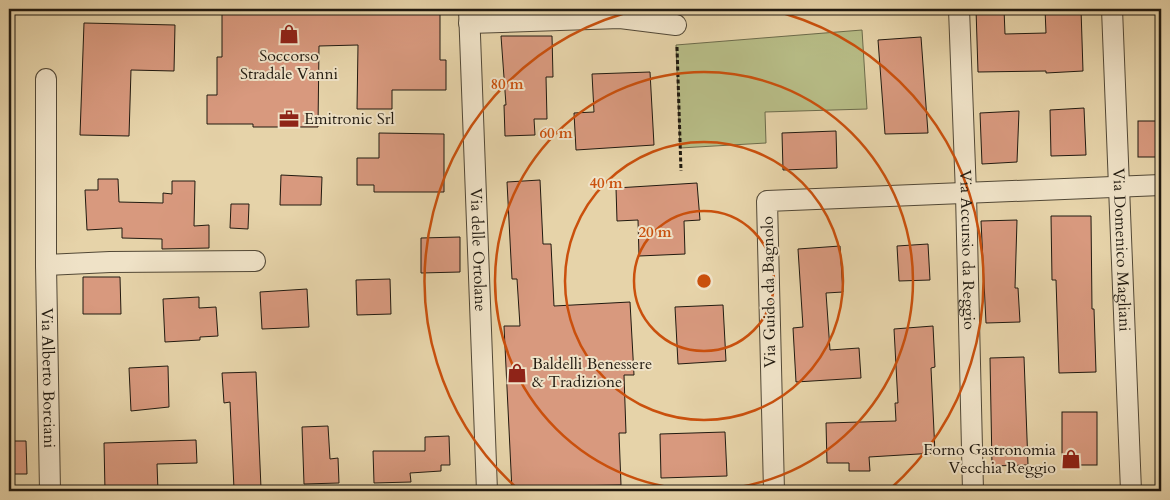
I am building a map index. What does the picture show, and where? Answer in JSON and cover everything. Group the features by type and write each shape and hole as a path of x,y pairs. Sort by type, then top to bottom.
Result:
{"street":[{"name":"Via Accursio da Reggio","path":"959,9 966,194 972,491"},
{"name":"Via Domenico Magliani","path":"1112,9 1131,491"},
{"path":"469,16 620,18 676,25"},
{"name":"Via delle Ortolane","path":"469,16 486,491"},
{"name":"Via Alberto Borciani","path":"46,79 46,265 50,491"},
{"path":"966,194 1161,185"},
{"name":"Via Guido da Bagnolo","path":"774,491 767,201 966,194"},
{"path":"46,265 110,262 255,261"}],"path":[{"path":"676,25 681,171"}],"green space":[{"path":"862,30 867,109 765,112 766,143 680,148 676,45"}],"building":[{"path":"222,9 264,9 264,14 356,12 356,9 440,9 440,60 446,60 446,90 392,90 392,109 357,109 358,45 319,46 318,127 253,127 253,124 207,124 207,95 217,95 217,57 222,57"},
{"path":"976,9 1004,9 1005,34 1046,33 1045,9 1081,9 1083,71 1046,73 1046,71 978,72"},
{"path":"84,23 175,25 174,71 131,70 129,136 80,135"},
{"path":"501,36 552,36 553,77 546,77 547,119 534,119 535,135 505,136 504,105 506,105"},
{"path":"921,37 928,133 885,134 878,40"},
{"path":"650,72 654,145 576,150 574,113 594,112 592,74"},
{"path":"1084,108 1086,155 1051,156 1050,110"},
{"path":"1019,111 1017,162 982,164 980,113"},
{"path":"1138,121 1161,121 1161,157 1138,157"},
{"path":"836,131 837,168 783,170 782,133"},
{"path":"379,133 444,134 444,192 374,192 374,185 357,185 357,158 379,158"},
{"path":"281,175 322,177 321,205 280,205"},
{"path":"98,179 118,179 119,202 163,203 163,193 172,194 172,181 195,181 194,226 209,225 209,248 162,249 162,239 122,238 122,228 87,230 85,190 98,190"},
{"path":"540,180 543,244 551,244 554,306 630,302 634,375 624,375 626,433 619,433 621,485 566,486 566,490 512,491 504,326 520,326 517,279 512,279 507,182"},
{"path":"697,183 700,220 684,221 685,254 639,256 638,220 617,221 616,188"},
{"path":"231,204 249,204 248,229 230,228"},
{"path":"1051,216 1091,216 1092,309 1094,309 1096,372 1059,373 1056,280 1052,280"},
{"path":"1017,220 1015,288 1018,288 1020,322 986,323 981,221"},
{"path":"460,237 460,272 421,273 421,238"},
{"path":"928,244 930,280 899,281 897,246"},
{"path":"840,246 843,292 826,293 830,350 859,348 861,378 796,382 793,328 803,327 798,249"},
{"path":"83,277 120,277 121,314 83,314"},
{"path":"390,279 391,314 357,315 356,280"},
{"path":"307,289 309,327 262,329 260,292"},
{"path":"199,297 199,308 216,307 218,336 200,337 200,340 165,342 163,299"},
{"path":"723,305 726,361 678,364 675,307"},
{"path":"933,326 935,367 931,368 935,453 869,457 870,471 849,471 849,463 827,463 826,423 896,421 895,403 898,403 894,329"},
{"path":"1024,357 1028,465 992,466 990,358"},
{"path":"168,366 169,407 131,411 129,368"},
{"path":"256,372 261,488 234,489 230,402 224,403 222,373"},
{"path":"1062,412 1097,412 1097,465 1062,465"},
{"path":"328,426 330,459 338,458 339,483 304,484 302,427"},
{"path":"725,432 727,476 661,478 660,434"},
{"path":"449,436 450,465 441,465 441,471 410,473 411,482 374,483 373,451 425,451 425,437"},
{"path":"196,440 197,463 157,464 158,491 105,491 104,443"},
{"path":"9,441 26,441 27,474 9,474"}],"place":[{"name":"Soccorso Stradale Vanni","path":"289,34"},
{"name":"Emitronic Srl","path":"289,119"},
{"name":"Baldelli Benessere & Tradizione","path":"517,373"},
{"name":"Forno Gastronomia Vecchia Reggio","path":"1071,459"}]}
